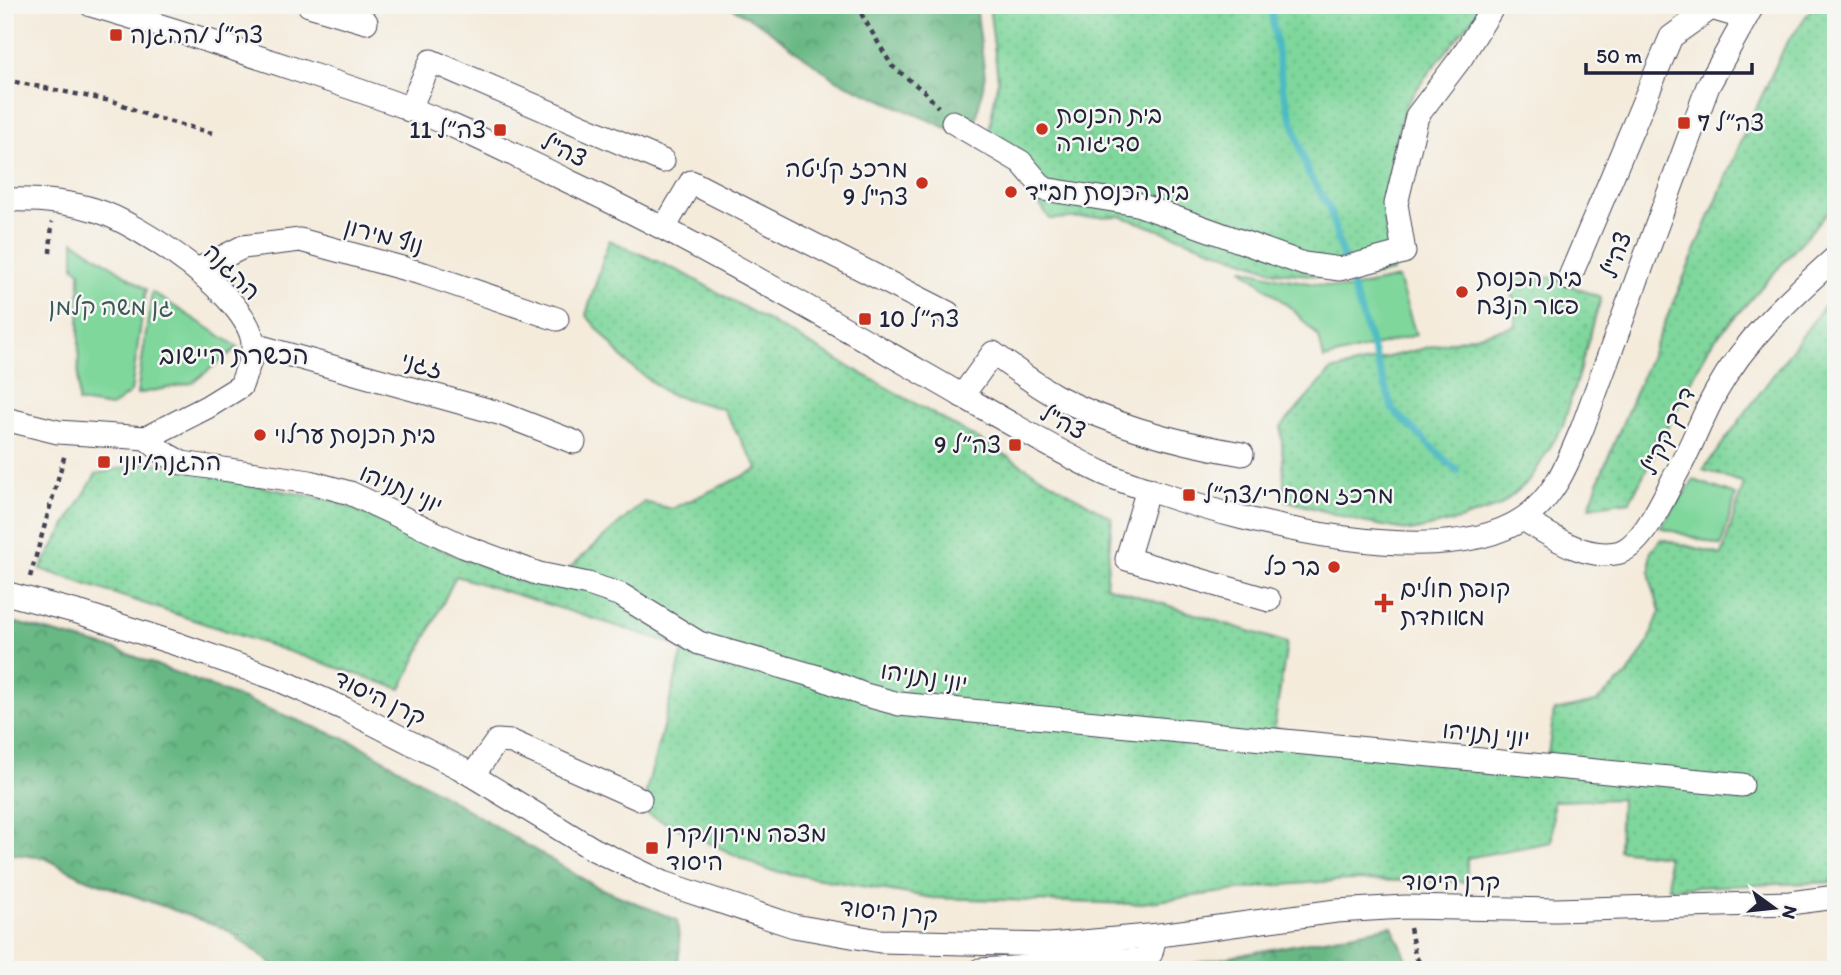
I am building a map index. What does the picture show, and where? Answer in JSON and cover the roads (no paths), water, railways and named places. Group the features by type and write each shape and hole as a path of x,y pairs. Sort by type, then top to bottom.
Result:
{"street":[{"name":"צה\"ל","path":"91,5 359,90 465,132 719,256 962,396 1106,475 1201,508 1281,528 1407,543 1450,541 1490,534 1523,519 1549,496 1567,466 1707,86 1749,12"},
{"path":"309,5 366,22"},
{"path":"953,122 1021,162 1044,189 1137,204 1304,264 1340,270 1404,252 1396,204 1417,116 1461,58 1494,5"},
{"path":"1569,279 1671,37 1711,8 1749,12"},
{"path":"409,110 431,61 663,161"},
{"path":"664,228 691,182 948,313"},
{"name":"ההגנה","path":"5,200 53,201 97,210 126,223 197,270 245,321 254,345"},
{"name":"נוף מירון","path":"197,270 243,247 300,240 425,274 557,319"},
{"name":"דרך קק\"ל","path":"1523,519 1564,544 1598,553 1619,554 1634,542 1652,521 1716,392 1751,339 1793,295 1836,257"},
{"path":"5,419 58,432 146,438 241,386 254,345"},
{"name":"זגני","path":"254,345 502,414 574,442"},
{"path":"962,396 993,353 1056,396 1107,418 1202,447 1242,454"},
{"name":"יוני נתניהו","path":"146,438 182,463 310,482 350,493 463,546 538,575 588,584 621,595 699,643 818,677 862,694 899,704 1742,785"},
{"path":"1148,489 1127,559 1269,600"},
{"name":"קרן היסוד","path":"15,596 80,613 277,679 345,709 472,775 593,849 664,883 794,926 880,941 1050,945 1155,936 1336,911 1405,907 1556,910 1790,903 1836,897"},
{"path":"472,775 497,741 512,742 640,799"},
{"path":"980,970 1140,960 1151,953 1155,936"}],"waterway":[{"path":"1273,5 1271,11 1283,89 1308,173 1329,207 1393,410 1457,471"}],"place":[{"name":"צה״ל /ההגנה","path":"116,35"},
{"name":"צה״ל 7","path":"1684,123"},
{"name":"בית הכנסת סדיגורה","path":"1042,129"},
{"name":"צה״ל 11","path":"500,130"},
{"name":"מרכז קליטה צה\"ל 9","path":"922,183"},
{"name":"בית הכנסת חב\"ד","path":"1011,192"},
{"name":"בית הכנסת פאר הנצח","path":"1462,292"},
{"name":"צה״ל 10","path":"865,319"},
{"name":"בית הכנסת ערלוי","path":"260,435"},
{"name":"צה״ל 9","path":"1015,445"},
{"name":"ההגנה/יוני","path":"104,462"},
{"name":"מרכז מסחרי/צה״ל","path":"1189,495"},
{"name":"בר כל","path":"1334,567"},
{"name":"קופת חולים מאוחדת","path":"1384,603"},
{"name":"מצפה מירון/קרן היסוד","path":"652,848"}],"district":[{"name":"הכשרת היישוב","path":"234,355"}],"park label":[{"name":"גן משה קלמן","path":"111,307"}]}
